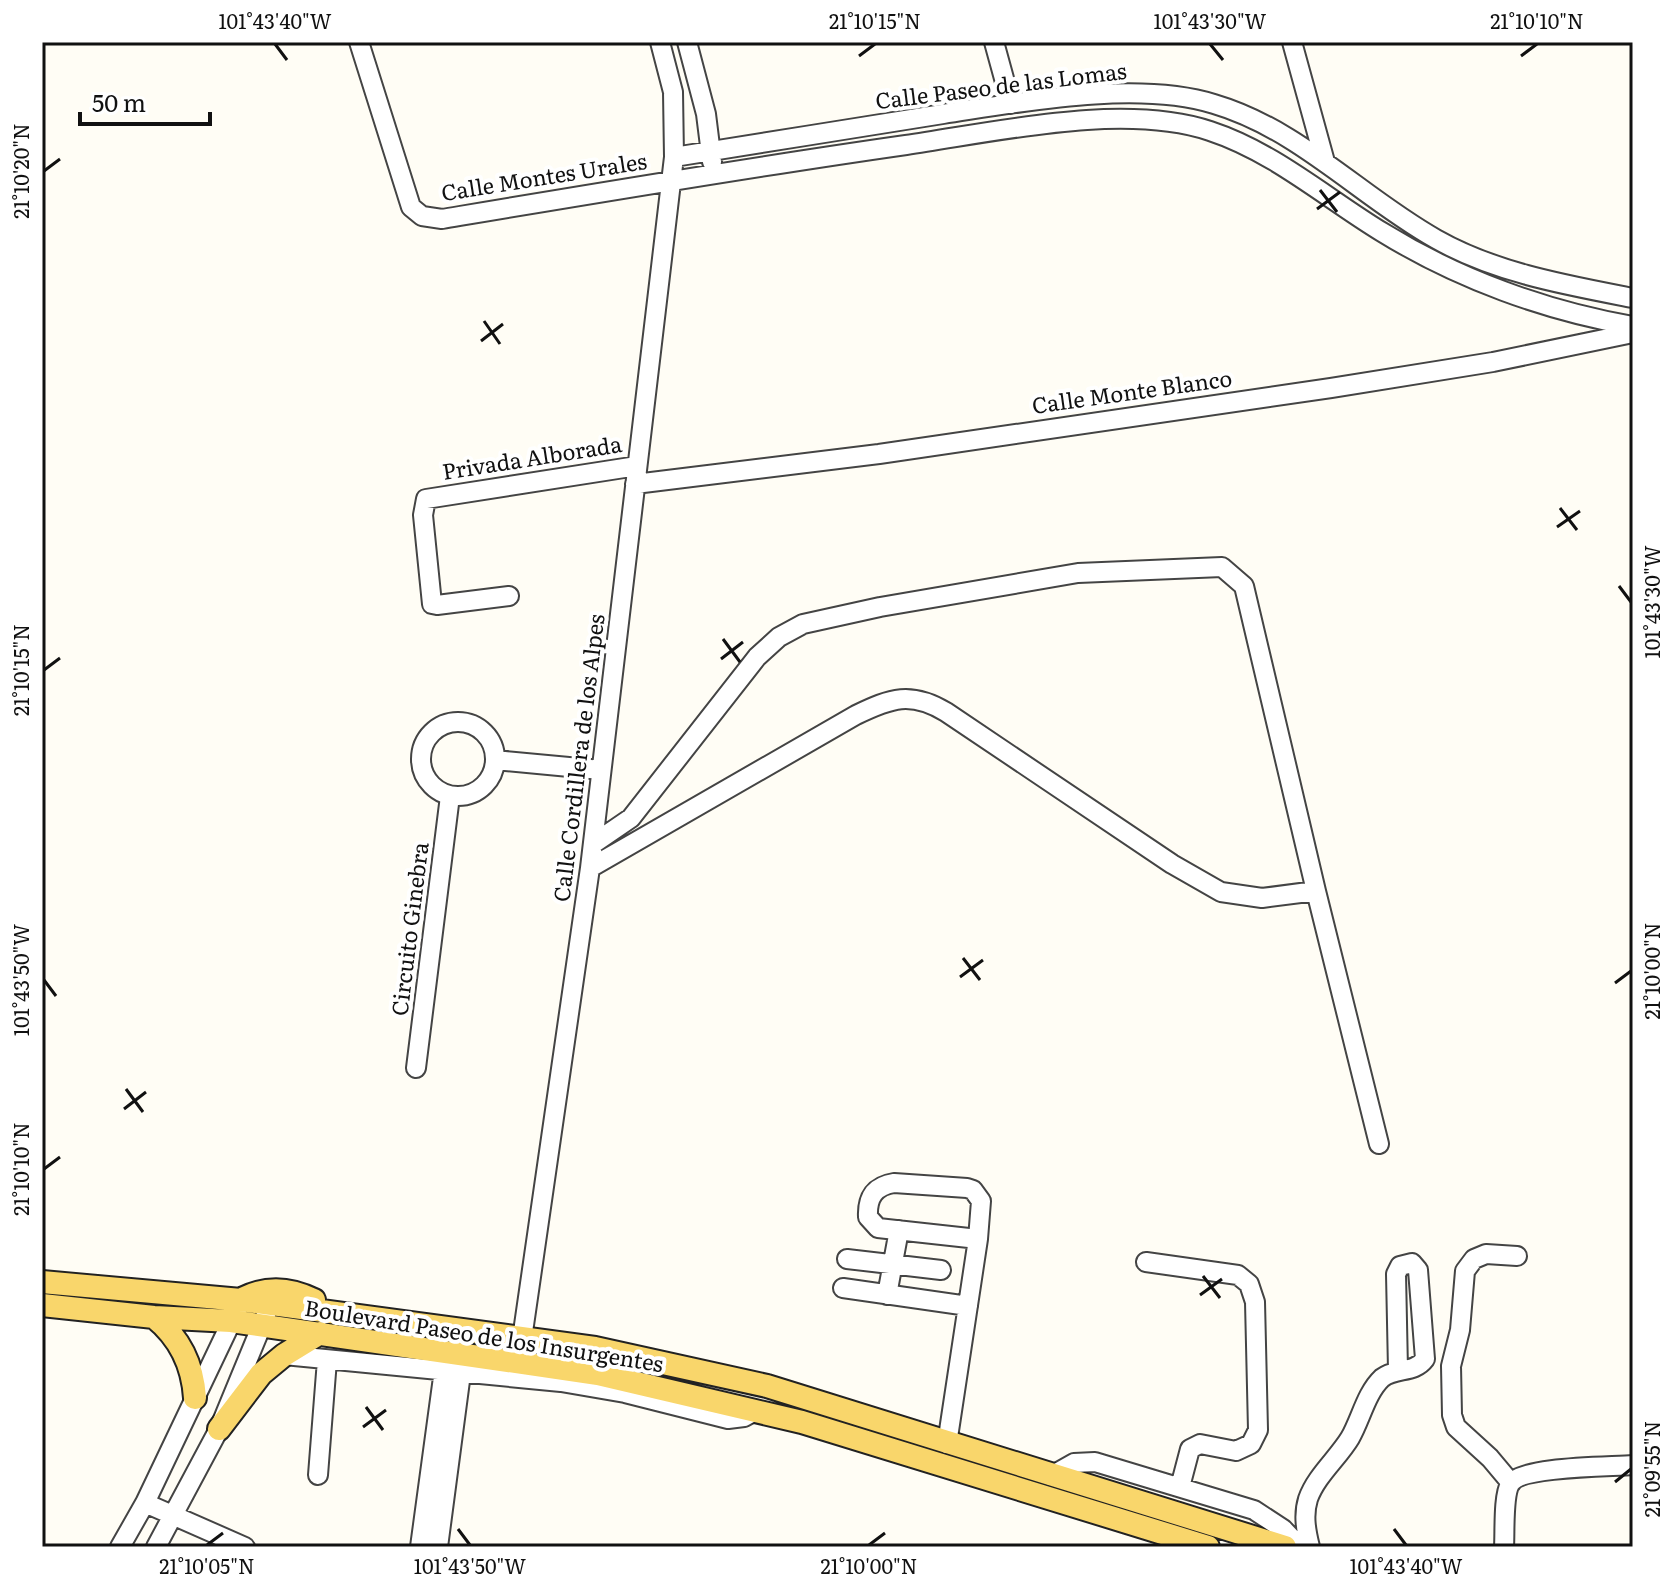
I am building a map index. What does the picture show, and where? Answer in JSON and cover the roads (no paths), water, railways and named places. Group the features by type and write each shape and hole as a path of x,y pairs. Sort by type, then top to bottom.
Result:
{"main road":[{"name":"Boulevard Paseo de los Insurgentes","path":"42,1282 241,1300 266,1315 320,1333 598,1374 757,1410 1208,1547"},
{"path":"241,1300 257,1292 274,1289 301,1294 331,1312"},
{"name":"Boulevard Paseo de los Insurgentes","path":"42,1305 154,1317 231,1321 266,1315 331,1312 595,1348 767,1386 1285,1547"},
{"path":"154,1317 181,1347 191,1372 195,1398"},
{"path":"219,1429 254,1382 284,1355 320,1333"}],"street":[{"name":"Calle Montes Urales","path":"359,42 408,199 411,207 422,216 442,219 670,181"},
{"path":"660,42 673,92 674,157 670,181"},
{"path":"687,42 700,89 712,173"},
{"path":"994,42 1011,104"},
{"path":"1292,42 1325,162"},
{"name":"Calle Paseo de las Lomas","path":"674,157 1011,104 1113,94 1186,97 1216,104 1266,126 1448,245 1530,277 1633,298"},
{"name":"Calle Paseo de las Lomas","path":"670,181 1017,128 1114,118 1160,120 1213,132 1278,164 1381,232 1464,275 1560,309 1633,326"},
{"name":"Calle Cordillera de los Alpes","path":"522,1339 590,868 670,181"},
{"name":"Calle Monte Blanco","path":"636,475 879,454 1493,362 1633,333"},
{"name":"Privada Alborada","path":"509,596 432,604 423,515 426,499 636,475"},
{"path":"593,844 631,818 757,657 779,637 803,624 880,607 1078,573 1222,567 1244,586 1379,1144"},
{"path":"590,868 856,715 888,701 911,698 933,704 946,712 1172,864 1221,892 1262,898 1316,891"},
{"path":"458,722 479,729 492,746 495,760 488,780 478,790 450,796 431,785 421,766 424,745 438,728 458,722"},
{"path":"495,760 601,770"},
{"name":"Circuito Ginebra","path":"416,1068 450,796"},
{"path":"947,1444 978,1239 981,1201 978,1194 967,1188 894,1183 878,1188 870,1200 868,1217 878,1228 978,1239"},
{"path":"887,1295 899,1230"},
{"path":"1511,1483 1490,1458 1456,1427 1452,1415 1451,1366 1460,1330 1465,1271 1474,1259 1486,1254 1517,1256"},
{"path":"847,1259 941,1270"},
{"path":"1146,1262 1238,1275 1249,1284 1255,1302 1258,1430 1251,1444 1236,1451 1200,1444 1190,1449 1180,1487"},
{"path":"1310,1547 1305,1512 1309,1495 1350,1438 1374,1387 1384,1376 1398,1370 1414,1369 1425,1359 1418,1270 1412,1263 1400,1266 1396,1274 1398,1370"},
{"path":"843,1288 968,1306"},
{"path":"120,1547 145,1503 241,1300"},
{"path":"156,1547 219,1429 266,1315"},
{"path":"284,1355 561,1382 625,1393 728,1419 744,1417 757,1410"},
{"path":"318,1475 327,1360"},
{"path":"420,1547 452,1371"},
{"path":"438,1547 452,1371"},
{"path":"1051,1476 1074,1463 1090,1461 1265,1515 1300,1547"},
{"path":"1504,1547 1507,1496 1511,1483 1518,1477 1633,1465"},
{"path":"145,1503 245,1547"}]}
